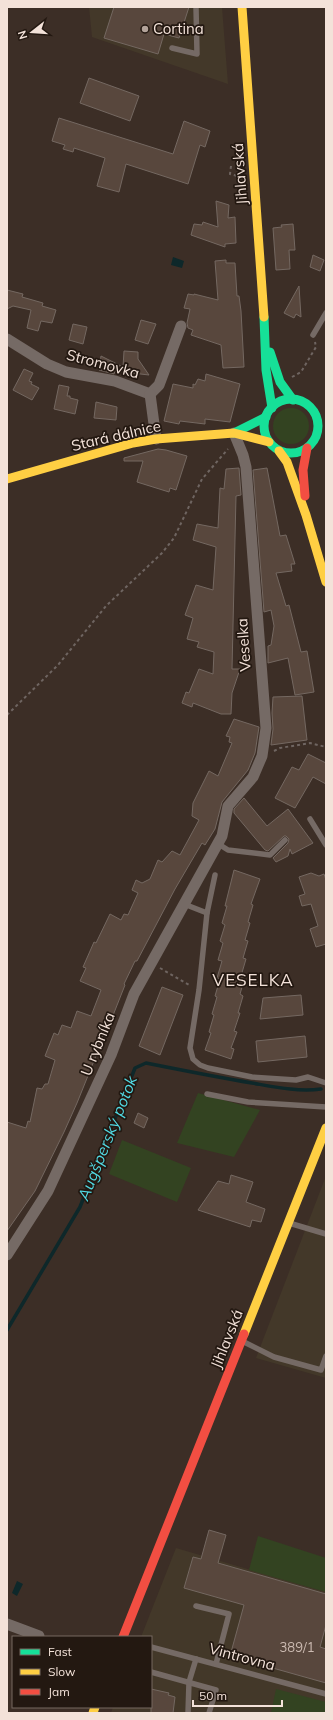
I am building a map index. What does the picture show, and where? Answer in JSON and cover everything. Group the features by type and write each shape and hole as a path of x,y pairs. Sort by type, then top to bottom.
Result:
{"main road":[{"name":"Jihlavská","path":"242,7 266,340 266,370 272,408"},
{"name":"Jihlavská","path":"266,340 280,382 293,400 301,401 313,411 326,414"},
{"path":"293,400 278,403 272,408 266,417 264,426 265,434 269,442 279,450 287,462 306,515 326,582"},
{"path":"306,515 303,470 307,448 315,436 317,428 313,411"},
{"name":"Stará dálnice","path":"234,433 266,417"},
{"path":"315,436 326,431"},
{"name":"Stará dálnice","path":"7,479 133,443 156,439 234,433 269,442"},
{"path":"279,450 293,453 307,448"},
{"name":"Jihlavská","path":"122,1636 242,1341 326,1128"}],"street":[{"name":"Stromovka","path":"156,439 150,394 158,385 181,326"},
{"name":"Stromovka","path":"7,339 47,364 66,372 115,381 150,394"},
{"name":"Veselka","path":"217,843 222,836 228,806 253,777 262,756 266,728 246,467 234,433"},
{"name":"U rybníka","path":"7,1255 48,1191 111,1055 134,994 217,843"},
{"path":"7,1624 39,1636"}],"lane":[{"path":"172,48 197,54 196,7"},
{"path":"313,335 326,313"},
{"path":"310,819 326,845"},
{"path":"217,843 228,850 270,855 285,840"},
{"path":"215,875 207,913 200,990 190,1048 191,1056 196,1063 208,1068 252,1077 296,1080 308,1077 326,1083"},
{"path":"184,904 207,913"},
{"path":"207,1094 248,1102 326,1107"},
{"path":"289,1223 326,1234"},
{"path":"242,1341 274,1357 323,1370 326,1356"},
{"path":"196,1606 229,1614 216,1664"},
{"name":"Vintrovna","path":"152,1647 326,1694"},
{"path":"188,1713 189,1682 196,1659"},
{"path":"152,1672 216,1690 209,1713"}],"path":[{"path":"288,378 301,372 316,347 313,335"},
{"path":"7,715 58,665 106,606 162,553 174,538 202,479 221,457"},
{"path":"262,756 280,748 310,743 326,747"},
{"path":"152,963 200,990"}],"shaded area":[{"path":"89,7 222,7 228,84 92,37"},
{"path":"326,1176 326,1378 256,1358"},
{"path":"176,1548 326,1592 326,1713 111,1713 113,1708 152,1708 152,1636 141,1636"}],"green space":[{"path":"291,408 301,411 306,416 309,426 306,436 301,441 291,444 281,441 276,436 273,426 276,416 281,411"},
{"path":"198,1093 260,1110 234,1157 177,1143"},
{"path":"122,1140 191,1168 177,1202 109,1174"},
{"path":"258,1536 326,1558 326,1592 249,1570"},
{"path":"276,1689 326,1702 326,1713 271,1713"}],"water":[{"path":"173,257 184,261 182,268 171,265"},
{"path":"17,1581 23,1584 17,1596 12,1593"}],"building":[{"path":"114,7 189,7 179,38 164,34 158,54 104,38"},
{"path":"89,78 139,96 130,121 80,103"},
{"path":"59,118 173,154 184,121 210,131 205,147 200,145 188,184 126,164 119,192 97,186 105,158 74,148 73,152 63,149 65,145 52,141"},
{"path":"216,201 229,205 228,218 235,217 236,243 225,244 225,247 191,235 194,224 202,225 203,222 218,227"},
{"path":"293,224 295,250 289,250 290,269 276,270 273,228 282,227 281,225"},
{"path":"313,255 324,260 320,271 310,267"},
{"path":"226,260 226,263 235,263 237,296 239,296 241,311 244,367 223,368 221,345 191,335 193,330 188,328 187,323 190,309 184,308 188,294 218,300 215,261"},
{"path":"299,286 301,317 296,314 294,318 284,313"},
{"path":"7,290 23,294 22,297 43,303 42,306 56,310 52,323 41,321 38,331 27,328 31,310 13,306 7,309"},
{"path":"141,320 156,324 148,344 135,340"},
{"path":"73,324 87,327 83,344 69,340"},
{"path":"124,351 138,352 138,359 149,375 115,371 114,374 99,370 101,356 123,367"},
{"path":"24,369 33,373 29,381 32,382 31,384 39,388 32,400 13,390"},
{"path":"206,374 240,384 230,422 205,419 205,424 180,421 179,424 164,421 173,384 193,388 193,384 195,385 198,379 205,381"},
{"path":"59,385 69,387 67,396 78,400 75,414 54,409"},
{"path":"96,402 117,407 116,420 94,418"},
{"path":"158,449 187,456 176,490 170,488 169,492 137,482 143,461 124,461 124,458"},
{"path":"239,468 241,495 236,496 232,669 240,669 232,693 231,714 221,714 193,703 192,707 182,703 186,692 189,693 199,669 213,674 214,652 197,647 199,642 187,639 193,618 185,615 196,585 213,590 216,547 193,540 197,524 218,528 220,488 224,489 226,469"},
{"path":"267,468 280,536 286,535 295,564 291,564 292,571 276,573 286,606 289,605 301,652 307,651 314,692 295,695 288,658 268,663 268,646 271,645 274,626 271,610 264,612 253,470"},
{"path":"302,696 307,740 271,745 273,729 273,697"},
{"path":"234,719 259,727 255,753 248,770 222,802 215,829 205,845 202,843 175,889 137,961 135,961 124,984 125,985 110,1023 108,1022 101,1040 102,1041 64,1132 35,1191 7,1231 7,1122 26,1128 28,1121 30,1122 37,1088 42,1089 45,1084 48,1084 55,1060 45,1056 54,1033 58,1035 62,1025 71,1028 77,1011 91,1016 101,990 80,981 86,968 83,967 94,942 96,943 110,914 121,920 124,914 128,915 138,893 132,890 136,880 142,883 150,879 158,860 162,862 172,851 180,855 199,820 192,816 193,803 209,771 218,776 232,743 229,742 230,737 226,736"},
{"path":"308,754 326,763 326,784 313,777 295,808 275,798 292,767 299,770"},
{"path":"244,798 267,826 288,809 313,843 292,854 290,849 288,856 276,862 273,858 288,843 289,839 284,836 268,851 265,850 234,813 234,809"},
{"path":"234,870 260,879 251,904 253,905 248,922 250,923 245,940 248,941 243,958 246,959 241,976 245,977 240,994 243,996 238,1013 240,1013 234,1031 237,1032 231,1048 234,1049 231,1059 205,1050 211,1033 209,1032 214,1015 212,1014 217,997 215,996 220,979 217,978 222,961 218,960 223,943 220,941 225,925 222,923"},
{"path":"311,873 319,876 324,874 326,880 326,944 316,947 310,929 318,926 311,904 302,906 299,896 305,894 299,877"},
{"path":"162,987 183,995 160,1055 139,1046"},
{"path":"301,995 303,1015 260,1019 263,998"},
{"path":"305,1036 307,1057 258,1062 256,1041"},
{"path":"138,1113 148,1118 144,1128 134,1123"},
{"path":"231,1175 253,1182 246,1202 265,1209 261,1222 252,1220 250,1227 198,1210 218,1181 229,1184"},
{"path":"209,1530 226,1535 218,1563 326,1594 326,1625 320,1647 326,1649 326,1683 230,1656 244,1605 184,1588 193,1557 201,1559"},
{"path":"152,1689 169,1693 168,1695 175,1697 173,1713 151,1713"}],"waterway":[{"name":"Augšperský potok","path":"7,1330 80,1207 135,1068 146,1063 278,1087 304,1090 321,1089"}],"traffic: fast":[{"path":"264,317 266,370 272,408"},
{"path":"270,352 280,382 293,400"},
{"path":"291,399 306,404 310,407 313,411 318,426 313,441 310,445 306,448 291,453 276,448 272,445 269,441 264,426 269,411 272,407 276,404 291,399"},
{"path":"234,433 266,417"}],"traffic: slow":[{"path":"242,7 264,317"},
{"path":"7,479 133,443 156,439 234,433 269,442"},
{"path":"279,451 287,462 306,515 326,582"},
{"path":"244,1334 326,1128"},
{"path":"93,1713 95,1708"}],"traffic: jam":[{"path":"305,496 303,470 307,448"},
{"path":"123,1636 244,1334"}],"place":[{"name":"Cortina","path":"145,29"}],"district":[{"name":"VESELKA","path":"253,980"}]}
